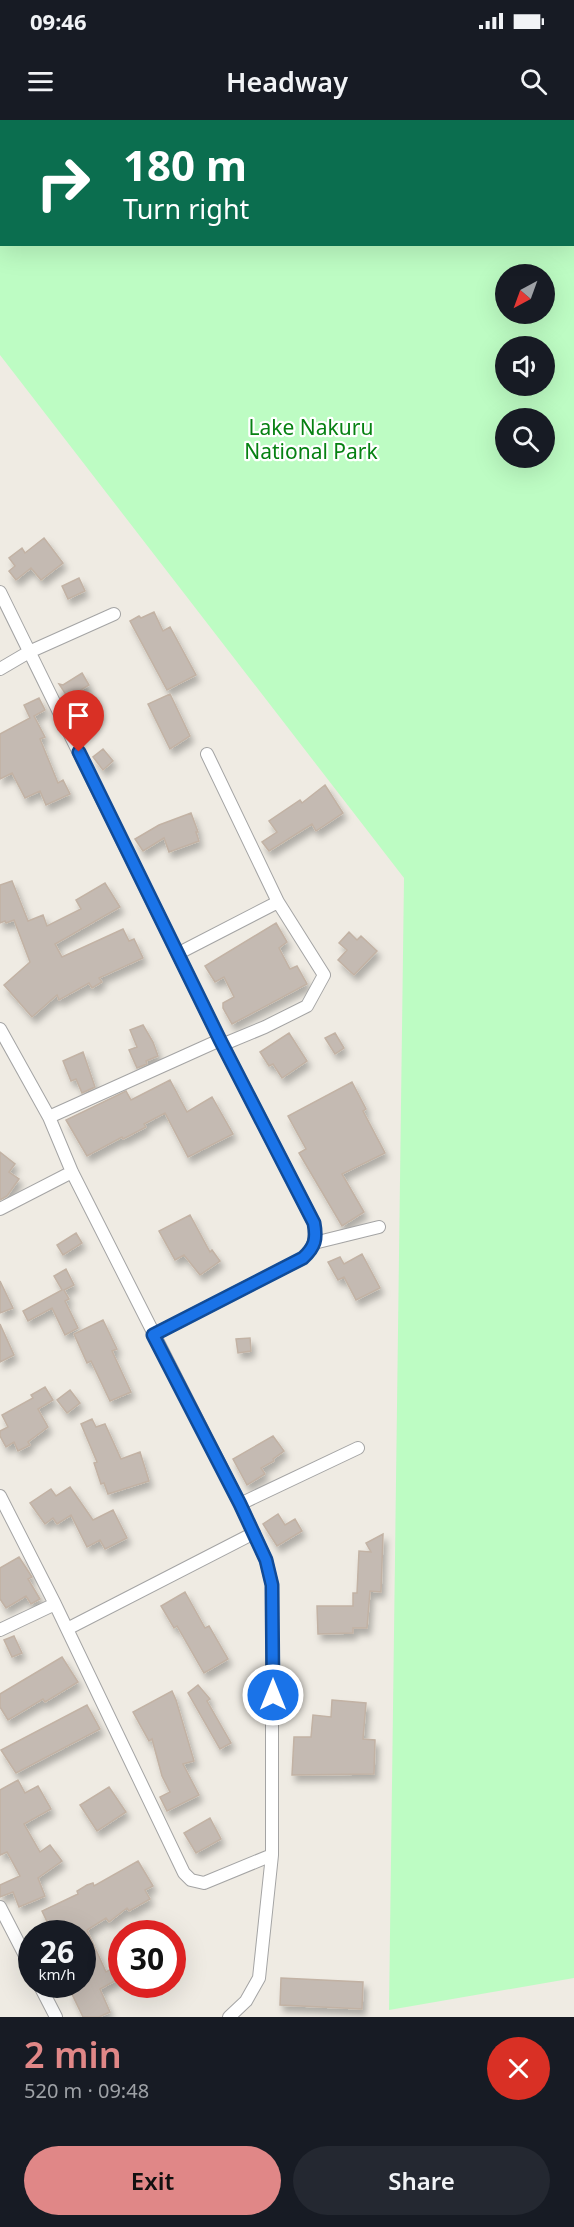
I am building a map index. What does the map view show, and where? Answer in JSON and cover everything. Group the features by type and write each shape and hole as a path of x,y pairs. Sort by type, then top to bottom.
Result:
{"street":[{"path":"0,592 314,1223 316,1235 314,1244 312,1250 303,1258 153,1335"},
{"path":"0,669 29,652 114,614"},
{"path":"49,1117 222,1042 264,1027 307,1006 324,975 278,902 207,754"},
{"path":"179,953 278,902"},
{"path":"0,1029 49,1117 72,1172 240,1504 266,1560 272,1585 272,1856 259,1978 246,2001 229,2017"},
{"path":"0,1209 72,1172"},
{"path":"314,1244 379,1227"},
{"path":"240,1504 358,1448"},
{"path":"0,1496 55,1604 184,1873 191,1880 204,1883 272,1856"},
{"path":"67,1629 254,1533"},
{"path":"0,1630 55,1604"},
{"path":"0,1907 18,1942"},
{"path":"46,1998 56,2017"}],"green space":[{"name":"Lake Nakuru National Park","path":"0,246 574,246 574,1978 389,2010 404,878 0,355"}],"building":[{"path":"44,538 63,563 41,580 31,568 16,580 9,571 15,566 9,558 22,548 25,553"},
{"path":"79,578 85,591 68,599 62,586"},
{"path":"154,612 163,631 170,627 196,675 167,690 130,621"},
{"path":"82,673 89,685 74,694 100,714 86,732 76,723 81,717 72,709 74,707 59,684 63,685"},
{"path":"170,694 190,736 170,749 148,704"},
{"path":"39,698 45,710 34,716 45,737 40,739 58,783 63,780 70,794 46,805 40,791 25,798 12,773 0,779 0,734 30,718 24,705"},
{"path":"103,749 113,761 103,770 93,757"},
{"path":"325,785 343,813 316,831 312,824 269,851 262,842 277,832 269,821 300,800 302,803"},
{"path":"191,813 199,841 169,852 164,838 143,851 135,839 159,825"},
{"path":"12,881 28,921 43,915 47,926 81,909 76,900 105,883 120,907 55,944 62,957 123,929 129,941 134,939 143,958 99,978 102,982 92,988 89,983 59,1000 57,995 32,1017 4,985 30,962 14,920 0,923 0,885"},
{"path":"276,923 287,942 279,948 290,969 297,966 307,984 232,1024 223,1008 223,1003 234,997 224,977 215,982 205,966"},
{"path":"349,932 357,940 361,936 377,951 354,975 338,960 347,950 339,943"},
{"path":"143,1025 158,1056 137,1068 129,1050 137,1047 130,1030"},
{"path":"289,1033 307,1061 282,1078 273,1064 269,1066 260,1052"},
{"path":"335,1033 344,1048 335,1054 325,1038"},
{"path":"83,1052 95,1087 82,1093 76,1079 71,1081 63,1061"},
{"path":"170,1080 187,1112 212,1097 233,1134 188,1157 165,1113 144,1124 146,1127 87,1156 66,1120 126,1091 131,1100"},
{"path":"352,1082 366,1109 363,1111 385,1153 342,1174 364,1212 342,1226 299,1153 306,1149 288,1116"},
{"path":"0,1152 15,1164 9,1172 19,1179 7,1196 0,1200"},
{"path":"190,1215 210,1252 212,1250 220,1261 200,1275 184,1255 175,1260 159,1231"},
{"path":"76,1233 82,1243 63,1255 57,1245"},
{"path":"362,1254 380,1288 356,1300 344,1277 338,1280 328,1262 340,1257 344,1264"},
{"path":"66,1269 74,1285 64,1290 69,1299 65,1301 78,1328 65,1335 52,1308 28,1321 23,1311 62,1290 54,1276"},
{"path":"0,1281 13,1308 0,1313"},
{"path":"103,1320 117,1349 112,1351 131,1392 110,1401 91,1361 87,1363 74,1334"},
{"path":"0,1324 14,1355 0,1362"},
{"path":"250,1338 251,1351 238,1353 236,1339"},
{"path":"45,1387 53,1400 38,1409 48,1427 28,1442 30,1445 18,1451 14,1442 6,1447 0,1436 0,1431 8,1427 2,1415 33,1398 31,1395"},
{"path":"70,1390 80,1403 67,1413 57,1400"},
{"path":"92,1419 96,1427 105,1424 121,1459 140,1452 149,1481 108,1494 104,1483 101,1484 94,1463 97,1462 81,1424"},
{"path":"273,1436 284,1451 273,1459 274,1461 261,1468 265,1474 247,1485 233,1459"},
{"path":"70,1487 93,1520 113,1510 127,1538 105,1549 100,1540 87,1547 71,1515 57,1524 53,1518 45,1524 30,1503 51,1489 56,1496"},
{"path":"278,1514 285,1525 295,1519 302,1531 277,1546 263,1524"},
{"path":"383,1534 381,1592 370,1591 367,1628 353,1628 353,1633 318,1634 317,1606 353,1606 353,1593 357,1593 359,1551 371,1552 366,1543"},
{"path":"19,1557 32,1577 28,1579 40,1599 31,1604 26,1596 6,1608 0,1599 0,1568"},
{"path":"185,1592 205,1628 209,1626 228,1659 204,1673 177,1626 174,1628 161,1606"},
{"path":"14,1636 22,1653 12,1657 4,1640"},
{"path":"62,1657 78,1682 45,1702 43,1699 8,1720 0,1707 0,1694"},
{"path":"198,1685 210,1699 207,1701 231,1743 220,1749 188,1693"},
{"path":"172,1691 194,1761 183,1764 199,1795 167,1811 160,1797 170,1792 162,1776 152,1739 149,1741 133,1712"},
{"path":"332,1700 366,1703 363,1739 375,1740 374,1774 292,1775 294,1737 311,1737 313,1715 331,1717"},
{"path":"87,1705 100,1729 16,1773 1,1750"},
{"path":"18,1780 25,1793 38,1786 51,1809 24,1824 40,1852 50,1845 62,1861 38,1878 45,1896 19,1907 13,1892 0,1897 0,1885 20,1876 7,1852 0,1855 0,1790"},
{"path":"109,1787 126,1812 97,1831 80,1805"},
{"path":"210,1818 221,1839 196,1853 184,1833"},
{"path":"138,1861 153,1886 145,1890 150,1899 129,1911 127,1908 112,1920 108,1921 106,1918 96,1924 96,1920 46,1920 42,1911 78,1894 77,1891 87,1885 93,1883 94,1886"},
{"path":"96,1950 106,1972 108,1971 108,1985 100,1989 110,2012 99,2017 83,2017 74,1998 96,1998"},
{"path":"281,1978 363,1982 362,2009 280,2005"}],"route":[{"path":"79,752 220,1040 314,1223 316,1235 314,1244 312,1250 303,1258 153,1335 240,1504 266,1560 272,1585 273,1603 273,1695"}]}
